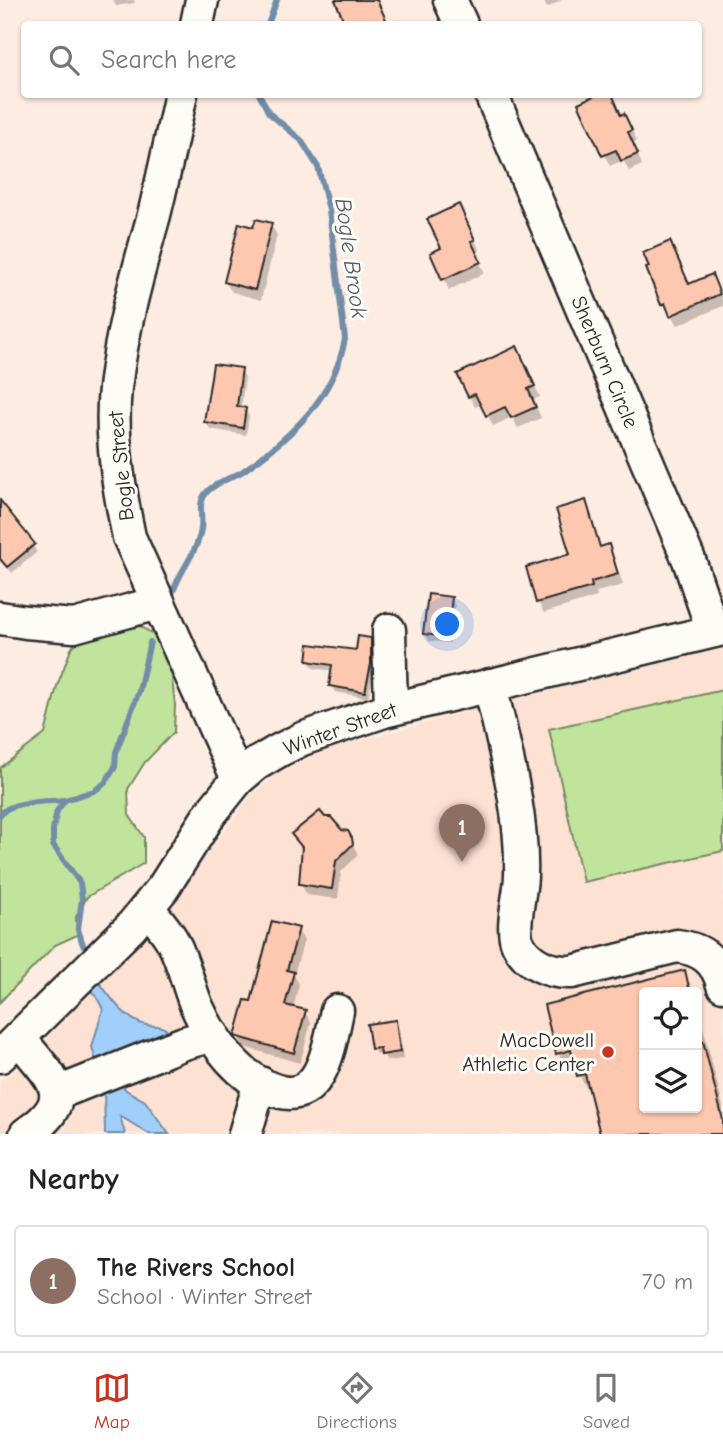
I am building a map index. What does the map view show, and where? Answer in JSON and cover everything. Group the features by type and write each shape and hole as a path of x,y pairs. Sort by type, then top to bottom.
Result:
{"street":[{"path":"198,21 202,0"},
{"path":"450,0 460,21"},
{"name":"Bogle Street","path":"180,98 154,212 128,306 115,390 115,444 129,537 238,779"},
{"name":"Sherburn Circle","path":"493,98 718,630"},
{"path":"0,618 74,626 157,603"},
{"path":"389,630 391,709"},
{"name":"Winter Street","path":"9,1047 147,908 180,864 210,814 238,779 256,764 302,739 391,709 718,630"},
{"path":"490,685 517,814 521,875 514,931 517,943 525,954 532,962 559,972 572,972 677,946 694,948 706,956 716,968 723,985"},
{"path":"147,908 172,939 197,1007 213,1035 226,1055 260,1083 279,1092 295,1094 310,1088 328,1049 337,1011"},
{"path":"58,1093 213,1035"},
{"path":"9,1047 53,1082 58,1093 51,1114 26,1134"},
{"path":"244,1134 260,1083"}],"shaded area":[{"path":"723,649 723,1134 0,1134 0,1081 23,1063 153,928 250,796 276,776 318,752 503,702"}],"green space":[{"path":"99,613 133,622 153,634 170,661 175,705 174,732 145,762 128,789 129,815 144,837 144,863 87,897 76,917 77,935 55,945 0,1002 0,768 45,734 57,686 71,649"},
{"path":"723,690 723,851 583,882 549,729"}],"water":[{"path":"99,982 119,1008 131,1018 167,1030 164,1044 117,1079 126,1090 145,1101 169,1134 149,1134 120,1116 125,1134 105,1134 104,1088 92,1047 103,1009 89,989"}],"building":[{"path":"335,0 377,0 387,21 344,21"},
{"path":"589,98 614,98 621,115 624,113 632,130 628,132 638,154 621,161 616,150 602,156 578,103"},
{"path":"459,204 475,240 471,241 481,262 442,280 430,253 441,248 427,219"},
{"path":"256,219 272,223 255,290 224,282 239,223 253,227"},
{"path":"670,241 689,284 712,274 720,294 670,316 665,303 661,305 643,253"},
{"path":"517,346 535,386 528,389 536,407 511,418 505,407 486,416 475,394 468,397 457,374"},
{"path":"213,364 242,368 237,406 246,408 243,428 204,422"},
{"path":"0,500 35,544 7,567 0,559"},
{"path":"586,500 600,547 609,544 618,574 591,582 592,587 536,603 526,567 570,554 556,509"},
{"path":"428,594 452,597 447,637 423,634"},
{"path":"358,636 371,638 371,664 365,692 329,686 332,665 307,661 309,644 356,650"},
{"path":"320,811 325,817 331,817 342,830 348,831 353,844 336,861 332,889 299,884 302,847 291,834"},
{"path":"272,921 299,928 287,970 294,972 285,1005 306,1010 294,1053 235,1036 245,1000 251,1001"},
{"name":"MacDowell Athletic Center","path":"685,970 689,987 639,987 639,1113 702,1113 703,1041 723,1120 723,1134 600,1134 585,1074 577,1076 571,1050 556,1054 544,1005"},
{"path":"396,1020 400,1052 381,1055 380,1048 371,1049 367,1024"}],"waterway":[{"name":"Bogle Brook","path":"269,21 277,0"},
{"name":"Bogle Brook","path":"173,592 199,537 203,497 214,486 243,471 277,445 307,415 331,380 345,339 329,210 318,167 301,140 269,113 261,98"},
{"name":"Bogle Brook","path":"83,945 78,929 82,899 80,883 53,845 53,829 57,811 65,800 94,791 105,783 115,767 116,752 139,691 150,642"},
{"path":"0,815 20,804 64,800"}],"place":[{"name":"The Rivers School","path":"462,862"},
{"name":"MacDowell Athletic Center","path":"608,1052"}]}
